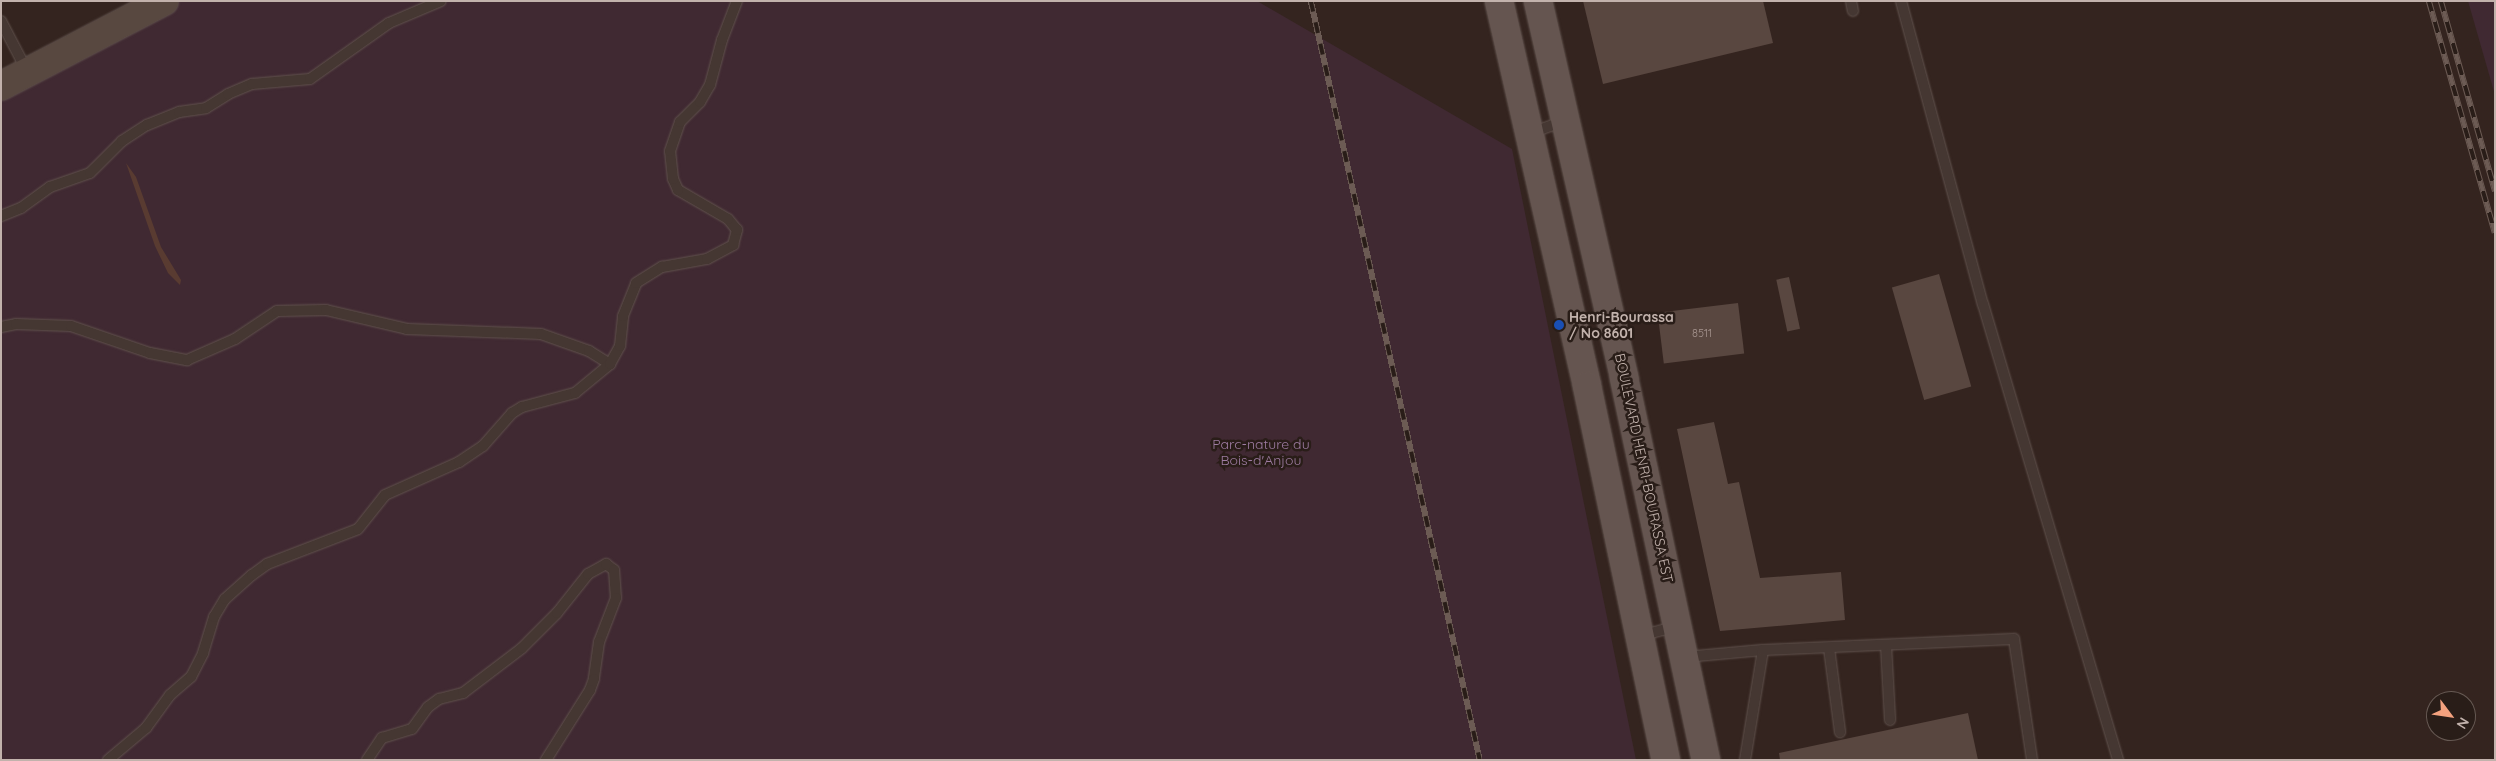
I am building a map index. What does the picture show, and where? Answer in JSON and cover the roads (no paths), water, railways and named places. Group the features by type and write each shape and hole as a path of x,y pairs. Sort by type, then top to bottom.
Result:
{"main road":[{"path":"1499,1 1530,134 1666,760"},
{"name":"BOULEVARD HENRI-BOURASSA EST","path":"1538,1 1566,120 1706,760"}],"street":[{"path":"1,86 164,1"}],"lane":[{"path":"1,216 21,208 50,187 90,173 122,141 147,125 179,112 206,108 228,94 252,84 296,83 310,79 389,23 441,1"},
{"path":"108,760 146,728 170,695 191,677 203,653 214,617 225,599 252,575 267,564 358,529 385,495 444,472 483,446 512,413 522,407 575,393 610,364 620,346 623,316 636,283 662,267 722,253 733,246 737,230 728,219 678,190 673,179 670,151 680,122 700,102 710,85 722,40 737,1"},
{"path":"1901,1 1983,304 2118,760"},
{"path":"1,21 27,72"},
{"path":"1530,134 1566,120"},
{"path":"1,328 16,324 71,326 150,353 187,360 235,339 277,311 326,310 406,329 541,334 588,351 610,364"},
{"path":"367,760 382,738 412,729 428,707 439,700 464,693 522,648 557,613 588,574 606,564 616,575 616,598 599,642 594,679 590,690 546,760"},
{"path":"1640,637 1678,626"},
{"path":"1684,657 1764,650 2014,640 2032,760"},
{"path":"1886,645 1890,720"},
{"path":"1829,648 1840,732"},
{"path":"1745,760 1764,650"}],"railway":[{"path":"1311,1 1480,760"},
{"path":"2429,1 2495,233"},
{"path":"2441,1 2495,191"}],"place":[{"name":"Henri-Bourassa / No 8601","path":"1559,325"}],"park label":[{"name":"Parc-nature du Bois-d'Anjou","path":"1261,452"}]}
